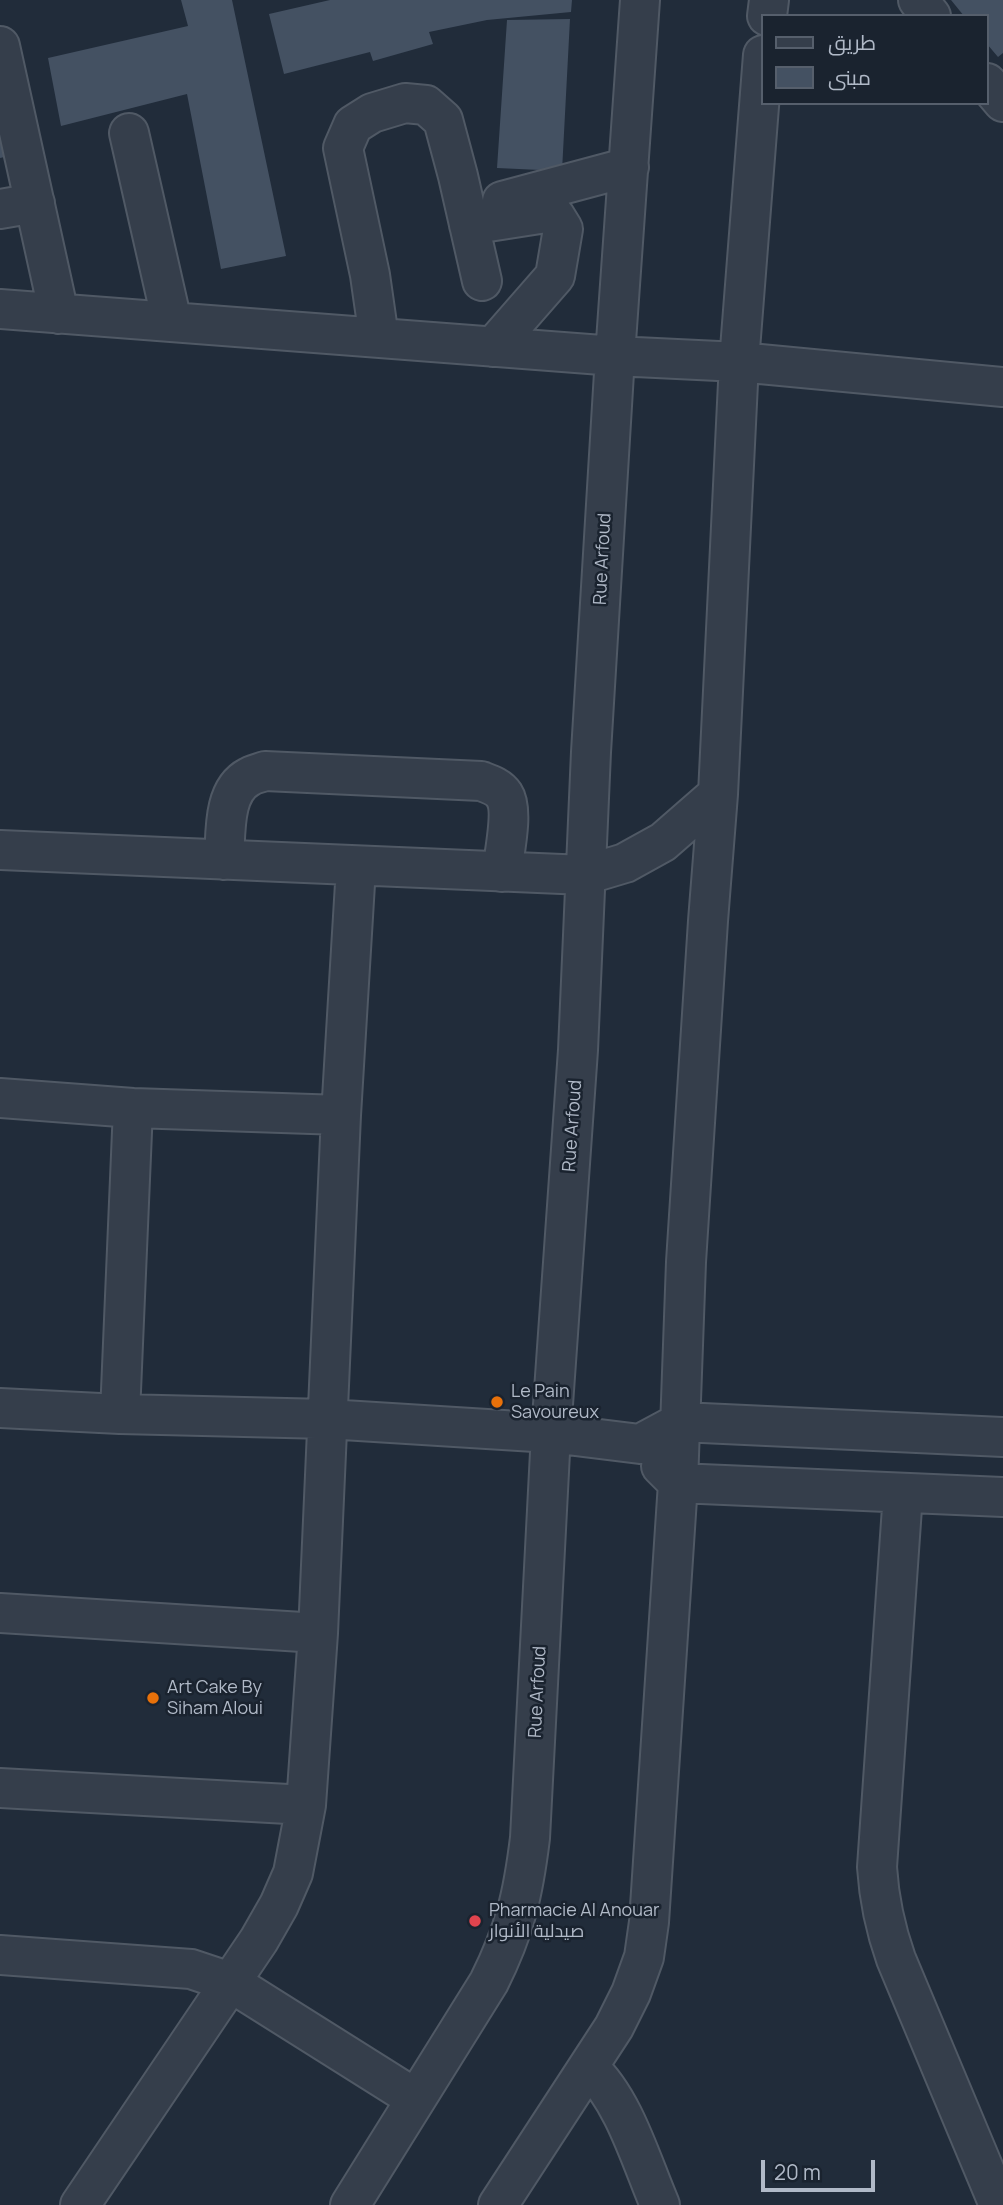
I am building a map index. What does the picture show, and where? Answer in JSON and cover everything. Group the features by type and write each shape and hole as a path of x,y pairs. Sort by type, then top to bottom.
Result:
{"street":[{"name":"Rue Arfoud","path":"350,2205 489,1982 506,1948 517,1916 530,1838 551,1433 578,1051 585,875 615,356 640,0"},
{"path":"918,0 930,14"},
{"path":"0,46 17,206 59,314"},
{"path":"498,2205 589,2068 631,1993 644,1957 650,1908 678,1483 686,1262 718,794 739,362 762,68"},
{"path":"379,338 370,275 343,148 353,125 372,113 405,103 426,105 443,120 482,281"},
{"path":"129,133 172,322"},
{"path":"468,217 629,167"},
{"path":"468,217 546,213 555,216 563,229 555,276 494,347"},
{"path":"0,309 615,356 739,362 1003,387"},
{"path":"224,860 229,807 234,791 247,778 265,771 481,780 505,796 509,809 502,872"},
{"path":"0,849 356,867 585,875 625,863 663,842 718,794"},
{"path":"80,2205 230,1982 279,1905 293,1873 306,1805 318,1633 341,1115 356,867"},
{"path":"0,1098 133,1108 341,1115"},
{"path":"120,1414 133,1108"},
{"path":"0,1408 327,1419 551,1433 640,1444 681,1422 1003,1437"},
{"path":"640,1444 678,1483 1003,1497"},
{"path":"903,1493 877,1867 879,1899 886,1930 897,1959 999,2205"},
{"path":"0,1613 318,1633"},
{"path":"0,1788 306,1805"},
{"path":"0,1955 191,1969 230,1982 416,2099"},
{"path":"589,2068 601,2079 622,2116 660,2205"}],"building":[{"path":"181,0 232,0 286,256 221,269 187,94 61,126 48,58 188,26"},
{"path":"330,0 572,0 571,12 487,20 429,32 433,44 373,61 370,52 284,74 269,14"},
{"path":"951,0 1003,0 1003,53 998,57 989,46 989,14 962,14"},
{"path":"570,19 562,171 497,168 507,20"},
{"path":"0,116 9,156 0,158"}],"place":[{"name":"Le Pain Savoureux","path":"497,1402"},
{"name":"Art Cake By Siham Aloui","path":"153,1698"},
{"name":"Pharmacie Al Anouar صيدلية الأنوار","path":"475,1921"}]}
